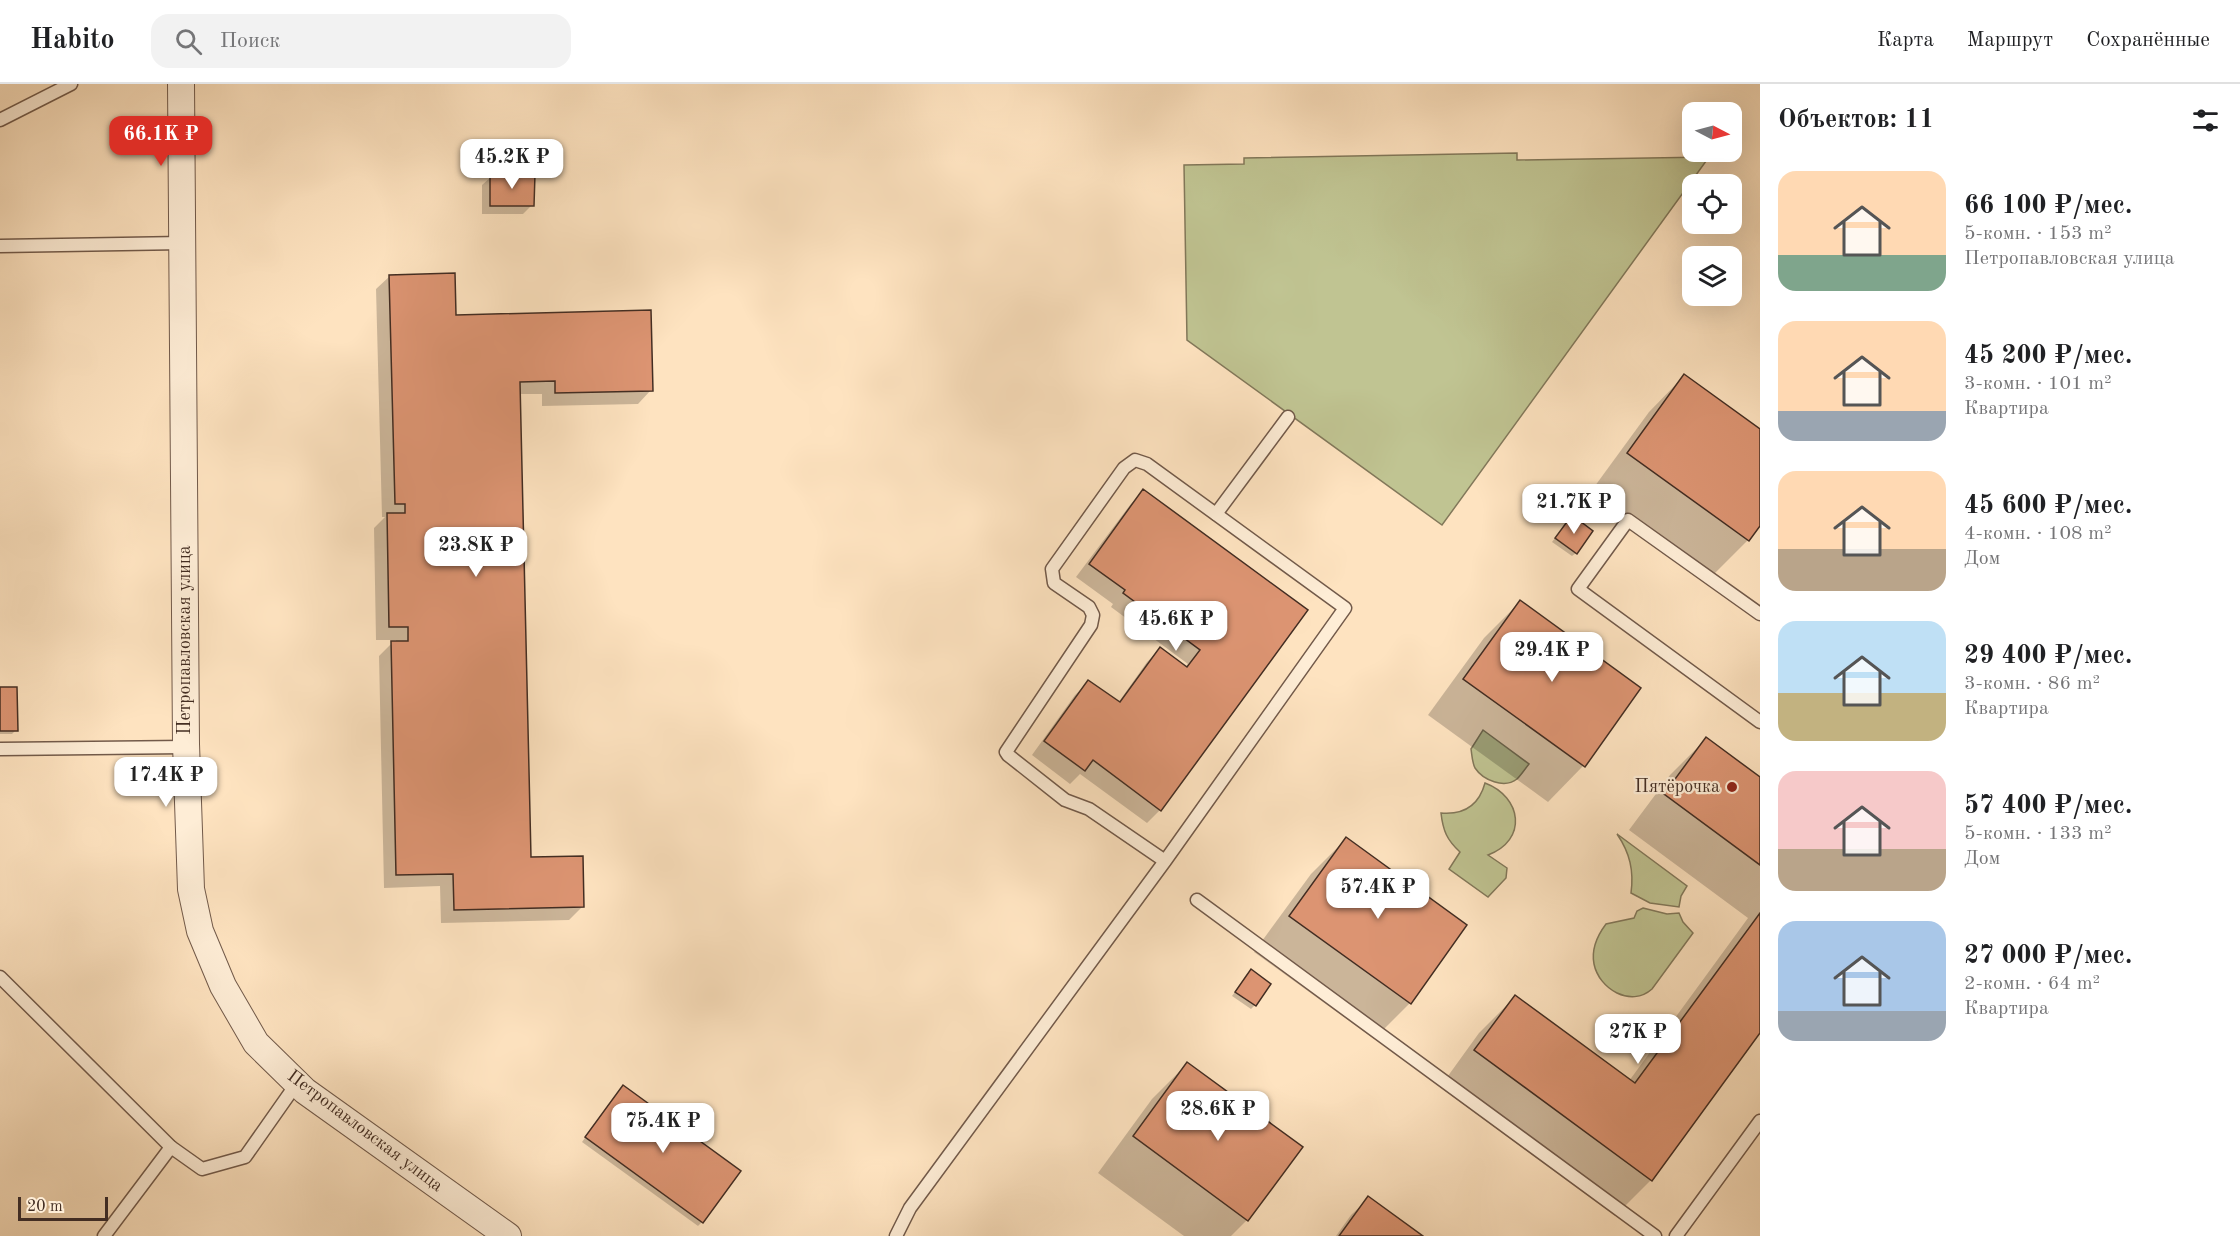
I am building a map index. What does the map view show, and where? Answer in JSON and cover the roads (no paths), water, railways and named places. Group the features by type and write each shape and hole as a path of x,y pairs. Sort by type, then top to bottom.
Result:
{"street":[{"name":"Петропавловская улица","path":"181,84 186,747 191,889 200,932 223,986 256,1043 305,1091 508,1236"}],"lane":[{"path":"0,120 71,84"},
{"path":"0,246 183,243"},
{"path":"1216,514 1288,417"},
{"path":"896,1236 910,1208 1164,861 1345,608 1142,461 1135,460 1124,468 1052,569 1054,583 1089,607 1093,615 1091,626 1006,752 1065,800 1089,809 1164,861"},
{"path":"1760,614 1628,520 1578,589 1760,722"},
{"path":"0,749 186,747"},
{"path":"1197,900 1655,1236"},
{"path":"0,977 171,1147 202,1169 244,1157 297,1083"},
{"path":"1676,1236 1760,1121"},
{"path":"104,1236 171,1147"}],"place":[{"name":"Пятёрочка","path":"1732,787"}]}
